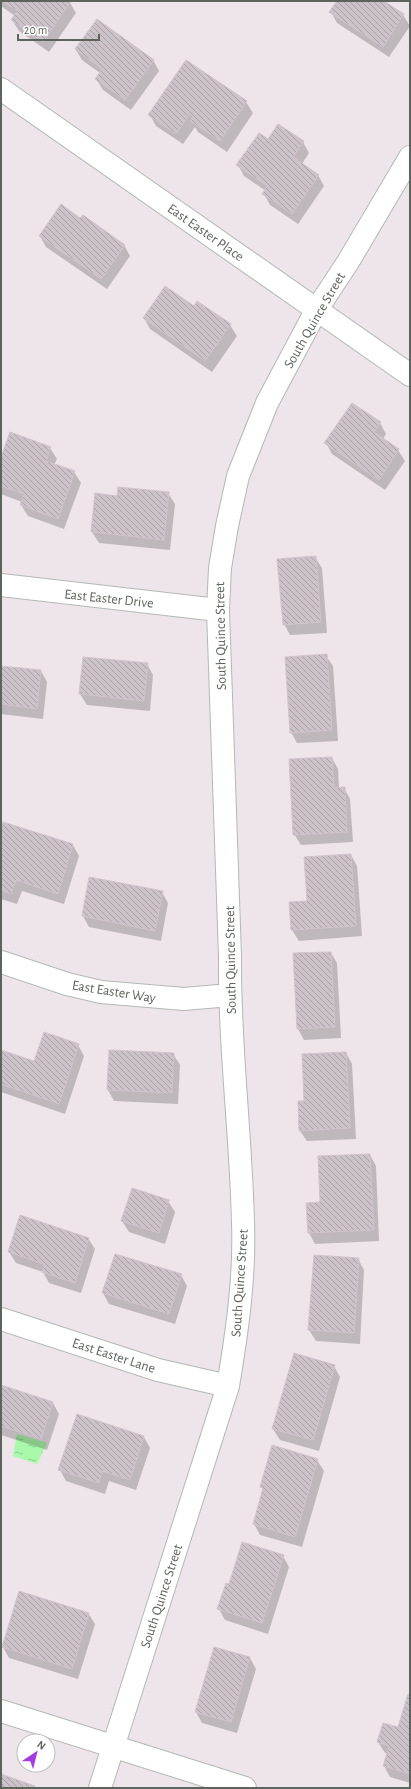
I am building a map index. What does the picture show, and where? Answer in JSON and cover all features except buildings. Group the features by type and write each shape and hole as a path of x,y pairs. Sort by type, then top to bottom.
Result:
{"street":[{"name":"East Easter Place","path":"1,89 410,375"},
{"name":"South Quince Street","path":"100,1788 228,1386 239,1322 244,1231 230,995 230,956 218,610 220,568 227,526 238,476 267,403 317,309 348,262 410,157"},
{"name":"East Easter Drive","path":"1,585 218,610"},
{"name":"East Easter Way","path":"1,962 67,984 102,992 184,999 230,995"},
{"name":"East Easter Lane","path":"1,1319 158,1370 228,1386"},
{"path":"1,1711 245,1788"}],"water":[{"path":"17,1434 47,1443 37,1464 13,1456"}]}
